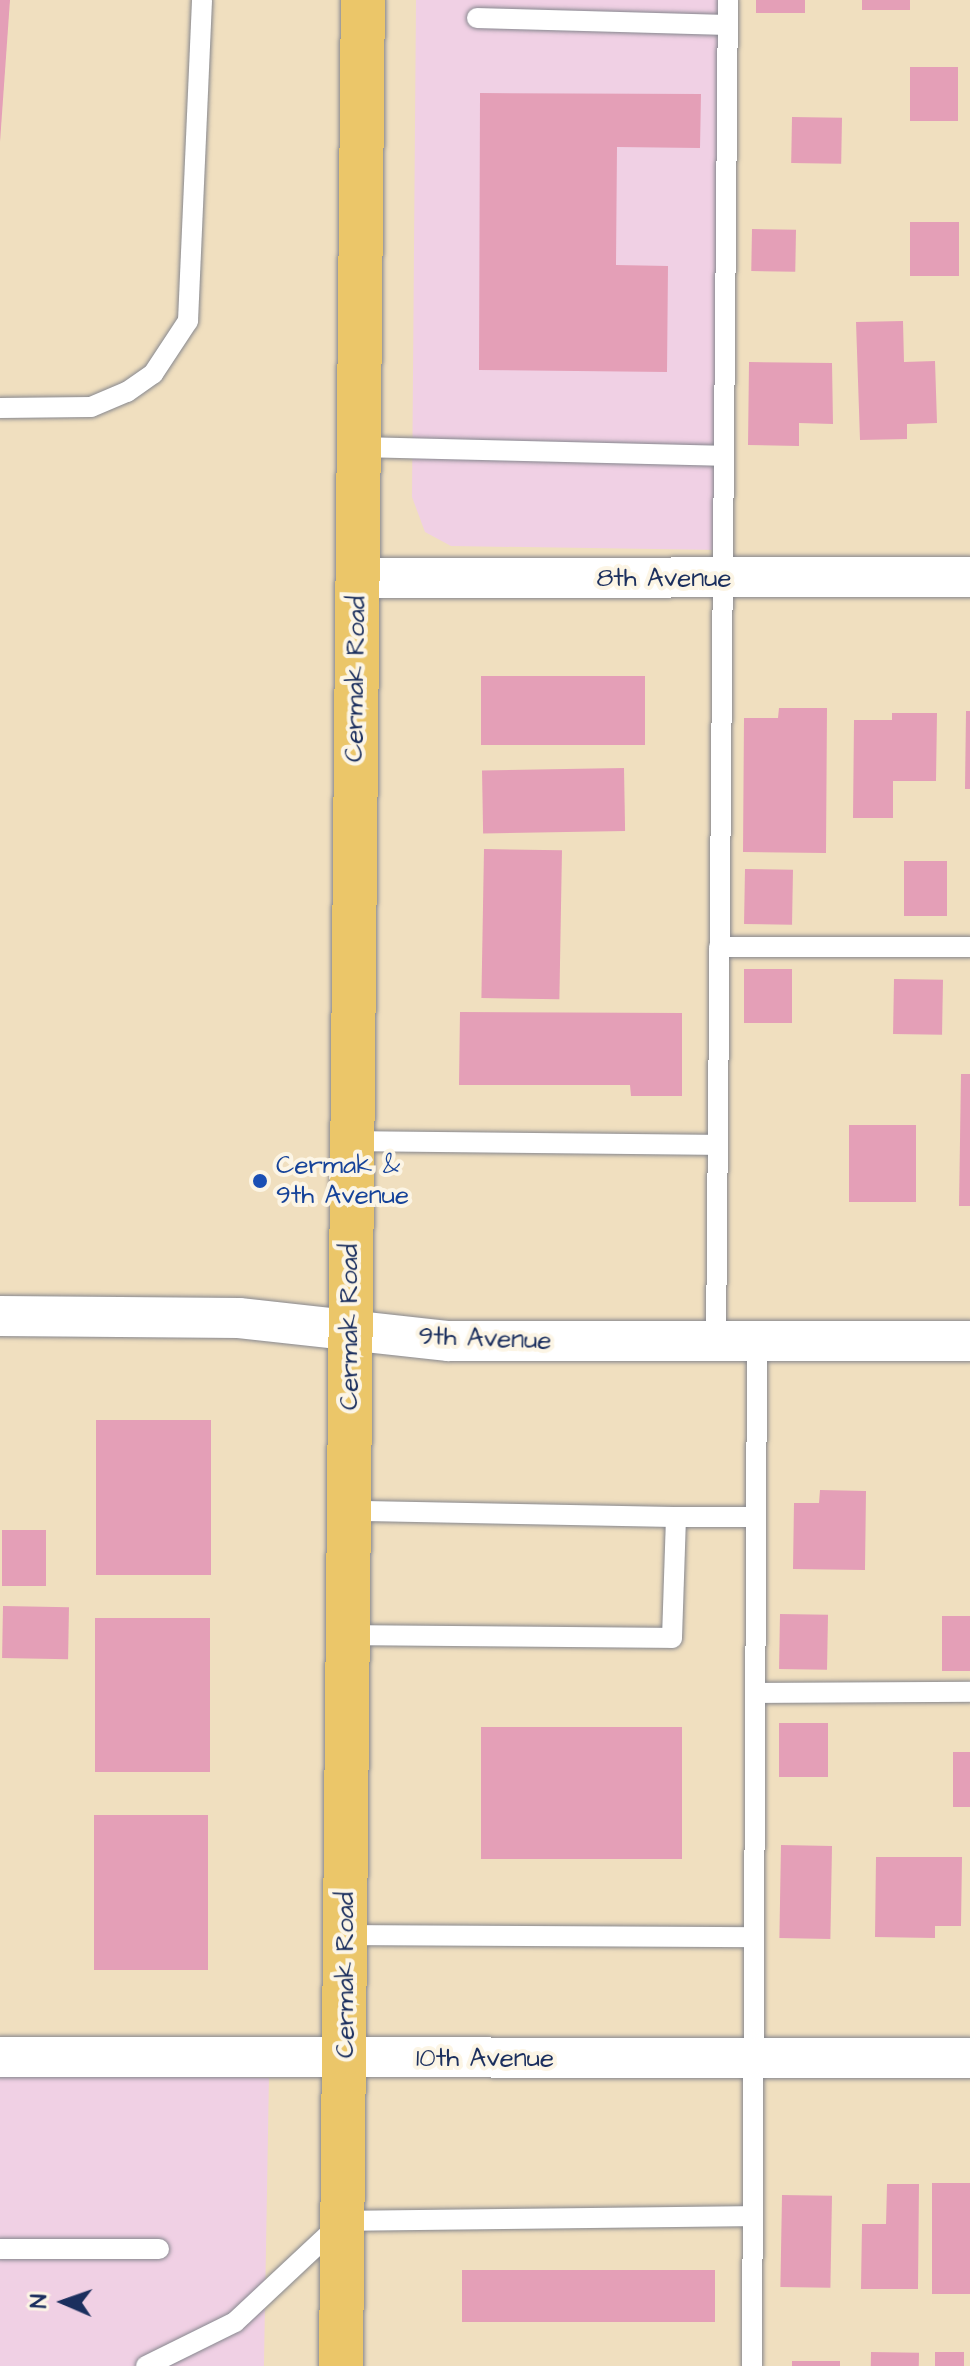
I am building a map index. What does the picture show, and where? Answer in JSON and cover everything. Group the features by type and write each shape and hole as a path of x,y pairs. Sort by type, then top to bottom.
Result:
{"main road":[{"name":"Cermak Road","path":"341,2366 363,0"}],"street":[{"name":"8th Avenue","path":"357,578 970,577"},
{"name":"9th Avenue","path":"0,1316 239,1318 449,1341 970,1341"},
{"name":"10th Avenue","path":"0,2057 345,2060 970,2058"}],"lane":[{"path":"0,408 91,407 127,392 153,374 188,321 202,0"},
{"path":"716,1343 721,456 728,0"},
{"path":"477,18 727,25"},
{"path":"358,447 721,456"},
{"path":"719,947 970,947"},
{"path":"352,1141 717,1145"},
{"path":"752,2366 757,1343"},
{"path":"349,1511 756,1517"},
{"path":"348,1635 672,1638 676,1517"},
{"path":"756,1693 970,1692"},
{"path":"346,1935 754,1937"},
{"path":"146,2366 235,2322 343,2221 752,2216"},
{"path":"0,2249 159,2249"}],"shaded area":[{"path":"416,0 728,0 720,550 451,546 425,532 412,497"},
{"path":"0,2073 269,2078 264,2366 0,2366"}],"building":[{"path":"0,0 10,0 0,142"},
{"path":"756,0 805,0 805,13 756,13"},
{"path":"862,0 910,0 910,10 862,10"},
{"path":"910,67 958,67 958,121 910,121"},
{"path":"480,93 701,94 700,148 617,147 616,265 668,266 667,372 479,370"},
{"path":"792,117 842,118 841,164 791,163"},
{"path":"910,222 959,222 959,276 910,276"},
{"path":"752,229 796,230 795,272 751,271"},
{"path":"903,321 904,362 935,361 937,423 907,424 907,439 860,440 856,322"},
{"path":"749,362 832,363 833,424 799,423 799,446 748,445"},
{"path":"481,676 645,676 645,745 481,745"},
{"path":"779,708 827,708 826,853 743,852 744,718 778,718"},
{"path":"966,711 970,711 970,789 965,789"},
{"path":"892,713 937,713 936,781 893,781 893,818 853,818 854,720 892,720"},
{"path":"624,768 625,831 483,833 482,770"},
{"path":"484,849 562,850 559,999 481,998"},
{"path":"904,861 947,861 947,916 904,916"},
{"path":"745,869 793,870 792,925 744,924"},
{"path":"744,969 792,969 792,1023 744,1023"},
{"path":"894,979 943,980 942,1035 893,1034"},
{"path":"460,1012 682,1013 682,1096 631,1096 630,1085 459,1085"},
{"path":"961,1074 970,1074 970,1206 959,1206"},
{"path":"849,1125 916,1125 916,1202 849,1202"},
{"path":"96,1420 211,1420 211,1575 96,1575"},
{"path":"820,1490 866,1491 865,1570 793,1569 794,1503 819,1503"},
{"path":"2,1530 46,1530 46,1586 2,1586"},
{"path":"3,1606 69,1607 68,1659 2,1658"},
{"path":"780,1614 828,1615 827,1670 779,1669"},
{"path":"942,1616 970,1616 970,1671 942,1671"},
{"path":"95,1618 210,1618 210,1772 95,1772"},
{"path":"779,1723 828,1723 828,1777 779,1777"},
{"path":"481,1727 682,1727 682,1859 481,1859"},
{"path":"953,1752 970,1752 970,1807 953,1807"},
{"path":"94,1815 208,1815 208,1970 94,1970"},
{"path":"781,1845 832,1846 830,1939 779,1938"},
{"path":"876,1857 962,1857 961,1926 935,1926 935,1938 875,1937"},
{"path":"932,2183 970,2183 970,2294 932,2294"},
{"path":"887,2184 919,2184 918,2289 861,2289 862,2224 886,2224"},
{"path":"782,2195 832,2196 830,2288 780,2287"},
{"path":"462,2270 715,2270 715,2322 462,2322"},
{"path":"871,2352 919,2353 919,2366 871,2366"},
{"path":"935,2352 964,2352 964,2366 935,2366"},
{"path":"792,2361 840,2361 840,2366 792,2366"}],"place":[{"name":"Cermak & 9th Avenue","path":"260,1181"}]}
